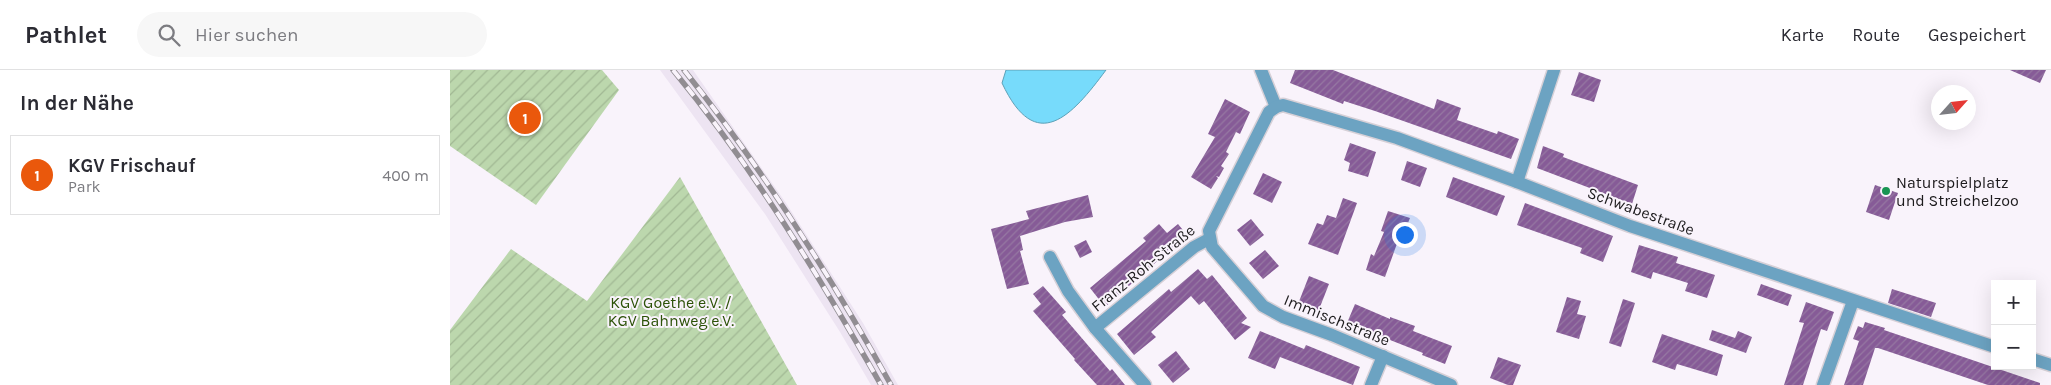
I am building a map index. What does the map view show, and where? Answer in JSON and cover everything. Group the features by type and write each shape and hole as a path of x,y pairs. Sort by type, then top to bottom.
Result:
{"street":[{"path":"1261,70 1276,107"},
{"path":"1517,182 1554,70"},
{"name":"Schwabestraße","path":"1276,107 1283,105 1397,138 1630,226 1991,346"},
{"name":"Franz-Roh-Straße","path":"1050,256 1068,291 1095,328 1194,247 1209,239 1209,231 1269,112 1276,107"},
{"name":"Immischstraße","path":"1209,239 1212,247 1263,306 1282,317 1332,335 1451,385"},
{"path":"1823,385 1853,301"},
{"path":"1095,328 1145,385"},
{"path":"1371,385 1383,356"},
{"path":"2036,360 2051,365"}],"shaded area":[{"path":"660,70 693,70 786,203 863,323 898,385 871,385 840,332 765,214"}],"green space":[{"path":"450,70 602,70 619,90 536,205 450,146"},
{"name":"KGV Goethe e.V. / KGV Bahnweg e.V.","path":"680,177 797,385 450,385 450,330 511,249 587,301"}],"water":[{"path":"1006,70 1106,70 1080,102 1067,114 1054,121 1041,123 1028,118 1015,105 1002,83"}],"building":[{"path":"1295,70 1333,70 1434,109 1437,99 1461,108 1457,120 1497,134 1498,131 1519,139 1511,159 1375,111 1344,101 1343,104 1290,83"},
{"path":"2010,70 2046,70 2040,83"},
{"path":"1579,72 1601,80 1594,102 1571,95"},
{"path":"1225,99 1250,112 1240,134 1236,132 1226,152 1229,154 1221,166 1224,168 1219,177 1216,176 1218,178 1211,189 1191,177 1215,137 1208,134"},
{"path":"1350,143 1376,152 1368,177 1348,171 1350,163 1344,160"},
{"path":"1543,146 1564,154 1563,157 1638,185 1632,204 1537,168"},
{"path":"1407,161 1427,168 1420,187 1401,180"},
{"path":"1263,173 1282,182 1272,203 1253,194"},
{"path":"1453,177 1505,196 1497,216 1446,197"},
{"path":"1875,185 1898,193 1889,220 1866,212"},
{"path":"1088,195 1093,217 1065,222 1020,236 1023,250 1020,251 1029,284 1007,289 991,229 1029,219 1026,211"},
{"path":"1343,198 1357,203 1338,255 1308,244 1317,223 1323,225 1327,215 1336,218"},
{"path":"1525,203 1613,236 1603,262 1580,253 1582,248 1517,225"},
{"path":"1388,211 1410,218 1402,239 1399,238 1385,277 1366,270 1371,254 1374,256 1384,232 1381,231"},
{"path":"1251,219 1264,235 1250,246 1237,230"},
{"path":"1159,224 1167,233 1178,224 1187,235 1105,307 1090,288 1146,241 1143,238"},
{"path":"1086,240 1092,252 1080,258 1074,246"},
{"path":"1639,245 1678,257 1676,263 1715,275 1707,298 1685,291 1688,283 1653,272 1651,279 1631,272"},
{"path":"1265,250 1279,266 1263,279 1249,263"},
{"path":"1198,269 1207,279 1212,275 1247,318 1241,323 1251,327 1235,340 1204,301 1199,305 1191,296 1151,332 1156,337 1134,355 1117,334 1169,289 1171,292"},
{"path":"1309,276 1329,284 1318,312 1298,304"},
{"path":"1761,284 1792,295 1788,306 1757,295"},
{"path":"1043,286 1066,312 1062,315 1110,371 1112,369 1125,385 1097,385 1033,311 1041,304 1033,294"},
{"path":"1892,289 1936,303 1931,317 1888,303"},
{"path":"1567,297 1581,301 1577,314 1586,316 1579,339 1556,332"},
{"path":"1623,299 1635,303 1621,347 1609,343"},
{"path":"1806,302 1834,312 1827,331 1821,329 1803,385 1784,385 1804,323 1799,322"},
{"path":"1355,304 1390,319 1390,317 1415,326 1413,331 1452,346 1445,364 1422,355 1423,353 1347,323"},
{"path":"1865,322 1885,328 1884,330 1991,366 1991,370 2002,370 2040,383 2040,385 1988,385 1875,348 1863,385 1844,385 1859,341 1853,339 1858,326 1863,328"},
{"path":"1712,330 1735,338 1738,331 1752,337 1746,353 1709,340"},
{"path":"1260,331 1304,349 1306,345 1360,367 1353,385 1280,357 1275,369 1248,358"},
{"path":"1662,334 1723,355 1717,376 1677,364 1675,370 1652,362"},
{"path":"1176,351 1190,369 1173,383 1158,365"},
{"path":"1498,357 1521,365 1513,385 1490,378"}],"railway":[{"path":"673,70 731,145 784,223 834,303 881,385"},
{"path":"684,70 741,145 794,223 844,303 891,385"}],"place":[{"name":"KGV Frischauf","path":"525,118"},
{"name":"Naturspielplatz und Streichelzoo","path":"1886,191"}]}
